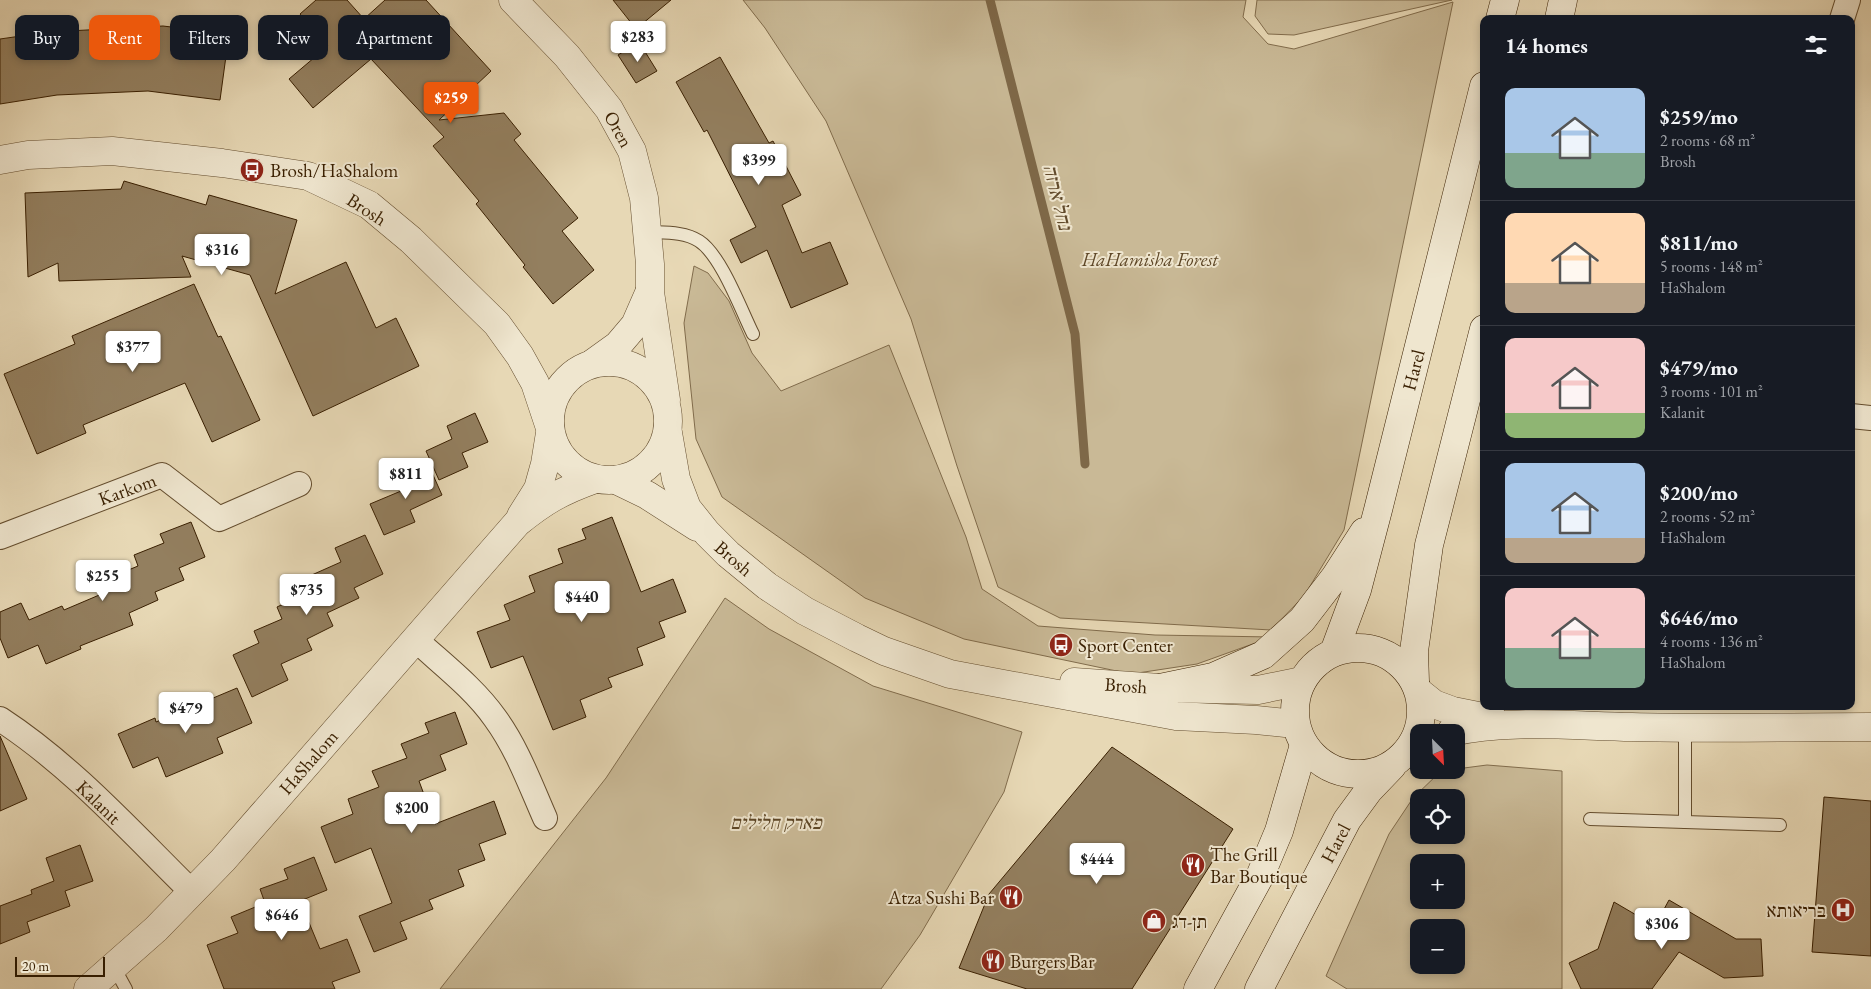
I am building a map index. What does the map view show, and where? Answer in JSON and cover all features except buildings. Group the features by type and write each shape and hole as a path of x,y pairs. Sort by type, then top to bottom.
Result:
{"street":[{"name":"Oren","path":"513,0 567,56 609,109 632,151 644,198 650,264 650,292 666,400"},
{"path":"1501,15 1505,0"},
{"path":"1560,15 1563,0"},
{"path":"1843,15 1848,0"},
{"name":"Harel","path":"1334,652 1357,590 1480,102"},
{"name":"Brosh","path":"0,160 28,155 112,151 222,163 308,176 369,205 410,240 501,329 520,356 535,383 550,429"},
{"name":"Oren","path":"593,363 618,345 635,325 650,292"},
{"path":"1420,724 1422,709 1417,687 1414,650 1429,545 1480,345"},
{"path":"610,361 628,364 644,372 657,384 666,400 669,416 668,433 661,450 649,465 634,475 605,479 579,473 566,462 556,448 550,429 551,407 558,390 568,377 593,363 610,361"},
{"path":"1855,416 1871,418"},
{"name":"HaShalom","path":"88,989 120,978 156,930 223,860 517,523 538,490 545,464 550,429"},
{"name":"Brosh","path":"668,433 676,479 687,508 707,534 767,586 842,632 884,651 950,674 1176,716 1256,720 1300,735"},
{"name":"Karkom","path":"0,537 162,475 219,518 300,484"},
{"name":"Brosh","path":"605,479 639,490 707,534"},
{"name":"HaShalom","path":"517,523 540,504 565,490 605,479"},
{"path":"1160,688 1213,677 1263,655 1302,620 1335,577 1378,510"},
{"path":"416,639 471,690 494,717 512,744 545,818"},
{"path":"1410,749 1379,771 1358,775 1337,771 1318,761 1300,735 1294,709 1296,695 1302,681 1315,664 1334,652 1352,648 1371,649 1389,655 1404,667 1417,687 1434,704 1453,711 1524,725"},
{"name":"Brosh","path":"950,674 1160,688 1258,690 1302,681"},
{"name":"Kalanit","path":"0,719 24,735 80,783 192,892"},
{"path":"1465,729 1524,725 1685,728 1871,727"},
{"path":"1198,989 1261,874 1279,830 1300,735"},
{"name":"Harel","path":"1259,989 1347,820 1369,790 1410,749"}],"lane":[{"path":"646,232 682,234 699,241 715,257 753,334"},
{"path":"1685,728 1685,822"},
{"path":"1590,819 1780,825"}],"green space":[{"name":"HaHamisha Forest","path":"743,0 1246,0 1243,17 1268,44 1294,49 1453,2 1344,530 1304,596 1271,630 1060,618 998,587 957,466 911,319 826,121 765,28"},
{"path":"1257,0 1452,0 1294,35 1268,34 1255,16"},
{"path":"694,266 708,273 729,301 752,353 781,391 889,345 966,537 982,589 1038,626 1155,635 1272,637 1197,664 1131,674 964,639 865,598 722,497 696,439 684,323"},
{"name":"פארק חלילים","path":"725,598 769,629 873,686 1022,732 1004,792 920,935 881,989 440,989 606,778"},
{"path":"1487,765 1562,771 1562,989 1347,989 1326,976 1389,834 1410,802 1410,844 1465,844 1465,789 1422,789 1433,779 1465,779 1465,768"}],"waterway":[{"name":"נחל ארזה","path":"990,0 1075,334 1085,464"}],"place":[{"name":"Brosh/HaShalom","path":"252,170"},
{"name":"Sport Center","path":"1061,645"},
{"name":"The Grill Bar Boutique","path":"1193,865"},
{"name":"Atza Sushi Bar","path":"1011,897"},
{"name":"בריאותא","path":"1843,910"},
{"name":"תן-דג","path":"1154,921"},
{"name":"Burgers Bar","path":"993,961"}]}
